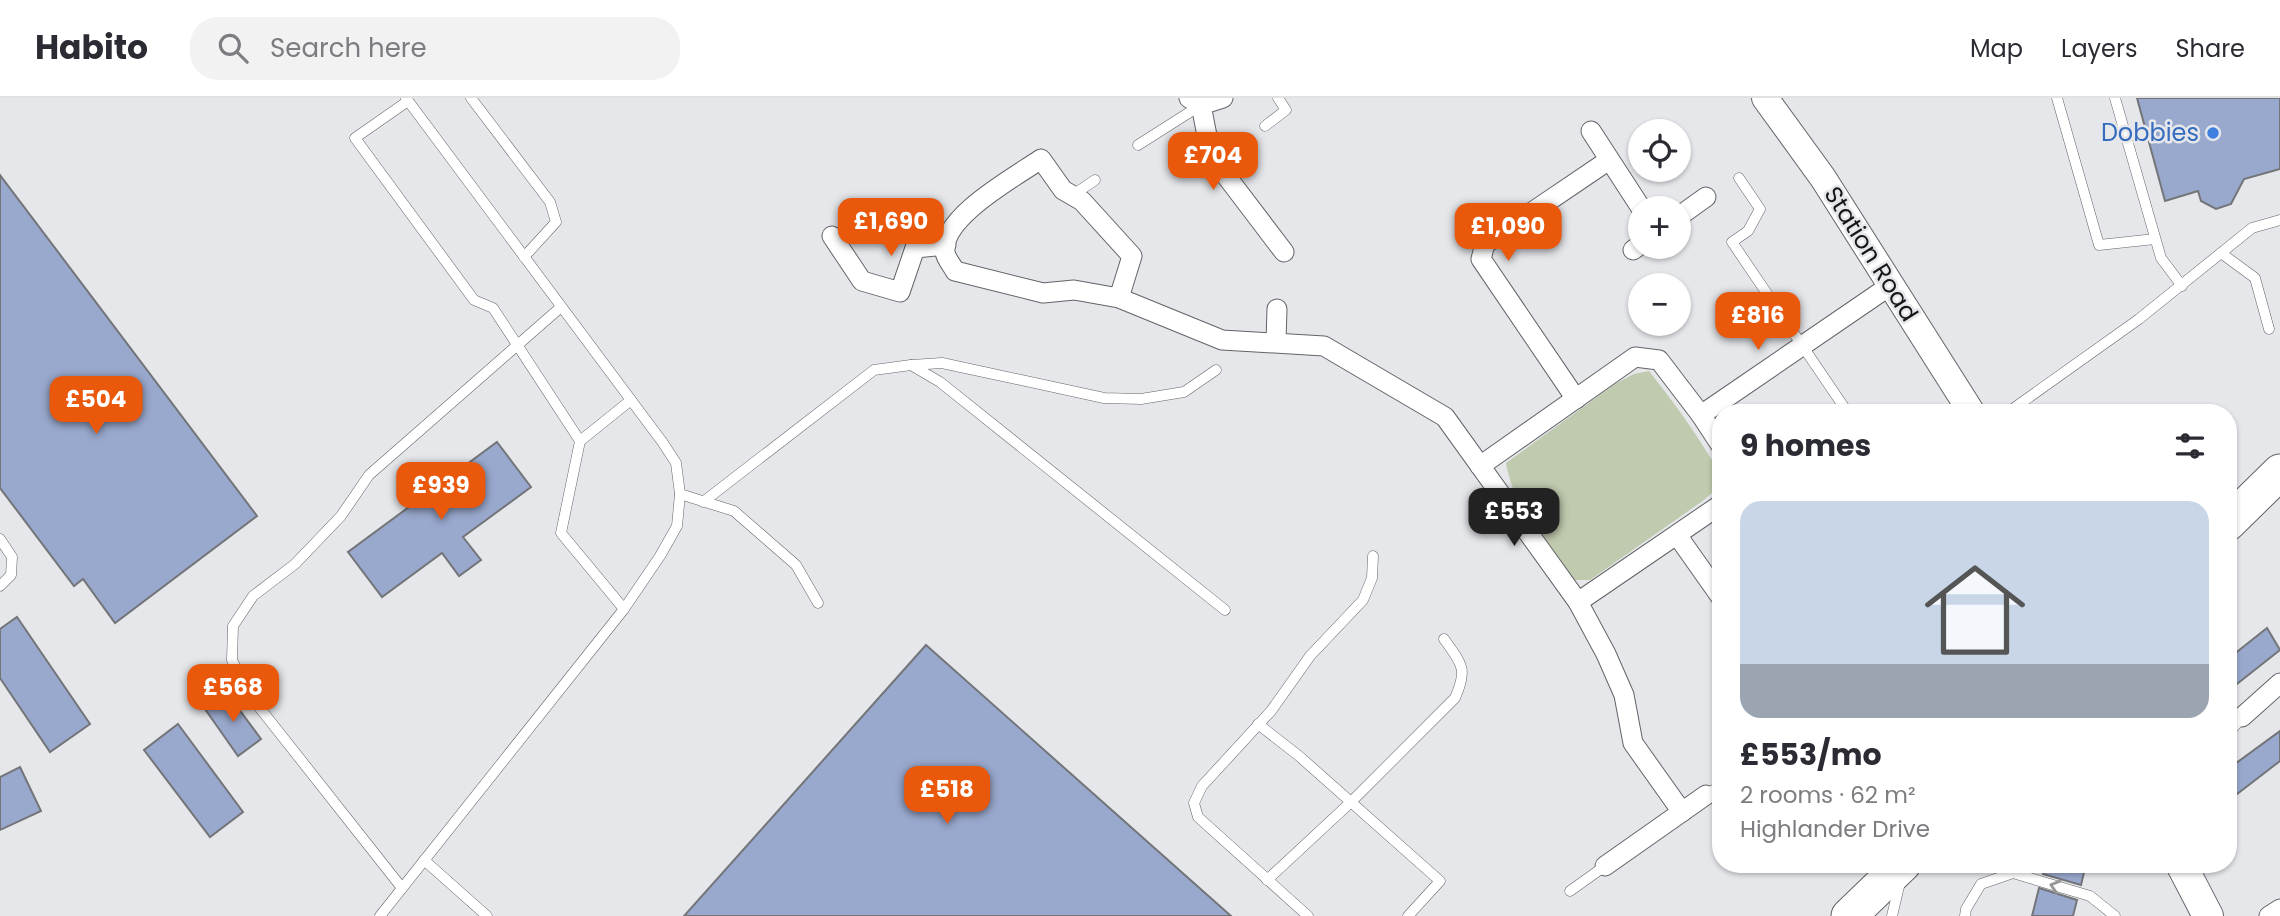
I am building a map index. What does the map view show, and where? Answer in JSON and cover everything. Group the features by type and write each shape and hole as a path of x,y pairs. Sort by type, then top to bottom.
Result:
{"highway":[{"path":"2237,514 2280,472"},
{"path":"1849,916 1894,873"}],"main road":[{"path":"2186,873 2208,916"}],"street":[{"path":"1223,98 1195,101 1211,156 1284,252"},
{"name":"Station Road","path":"1765,98 1823,177 1966,404"},
{"path":"1591,131 1633,196"},
{"path":"1119,298 1132,256 1082,201 1063,190 1041,159 957,219 946,245 945,254 955,271 1043,293 1074,290 1119,298 1222,340 1276,341 1324,346 1445,417 1578,602 1624,695 1633,743 1682,812"},
{"path":"1576,398 1480,259 1485,244 1609,160"},
{"path":"1691,208 1706,197"},
{"path":"832,236 862,281 900,292 915,248 946,245"},
{"path":"1717,404 1891,285"},
{"path":"1276,341 1277,309"},
{"path":"1480,466 1635,357 1659,360 1712,432"},
{"path":"1701,415 1712,407"},
{"path":"1578,602 1712,511"},
{"path":"1677,535 1712,585"},
{"path":"2242,717 2278,689"},
{"path":"1605,866 1712,791"},
{"path":"2269,916 2280,909"}],"lane":[{"path":"471,98 550,202 556,222 524,257"},
{"path":"1265,126 1286,110 1278,98"},
{"path":"2057,98 2099,245 2155,239"},
{"path":"2115,98 2161,258 2182,286"},
{"path":"380,916 624,609 677,526 680,494 676,463 407,99 355,138 474,300 493,308 580,441"},
{"path":"1138,145 1195,101"},
{"path":"1739,178 1760,209 1748,231 1732,242 1842,404"},
{"path":"1072,196 1095,180"},
{"path":"2019,404 2182,286 2252,228 2280,220"},
{"path":"2221,253 2255,278 2269,329"},
{"path":"402,888 248,693 232,660 233,626 253,596 295,564 341,516 369,475 562,307"},
{"path":"703,502 874,370 942,363 1104,398 1141,399 1184,392 1216,370"},
{"path":"911,365 940,382 1225,610"},
{"path":"624,609 561,533 580,441 631,400"},
{"path":"680,494 734,511 796,565 818,603"},
{"path":"0,539 12,557 11,575 0,586"},
{"path":"1308,916 1198,817 1194,803 1202,786 1258,724 1310,656 1363,600 1372,578 1373,556"},
{"path":"1267,880 1352,802 1455,698 1464,678 1461,663 1444,639"},
{"path":"2237,723 2242,717"},
{"path":"1258,724 1352,802 1440,881 1408,916"},
{"path":"424,860 487,916"},
{"path":"1570,891 1605,866"},
{"path":"1892,916 1902,873"},
{"path":"1965,916 1966,909 1981,884 2014,873 2090,896 2115,916"}],"green space":[{"path":"1649,371 1704,447 1712,460 1712,493 1590,580 1575,580 1532,526 1516,495 1506,463 1615,384 1634,374"}],"building":[{"name":"Dobbies","path":"2137,98 2280,98 2280,169 2244,179 2231,204 2216,209 2201,201 2198,191 2165,201"},
{"path":"0,175 257,516 115,623 83,579 74,586 0,488"},
{"path":"497,442 531,487 463,537 481,560 459,576 442,553 382,597 348,552"},
{"path":"17,617 90,724 50,752 0,678 0,629"},
{"path":"2267,628 2280,650 2237,684 2237,652"},
{"path":"926,645 1231,916 684,916"},
{"path":"227,693 261,739 238,756 205,709"},
{"path":"178,724 243,812 210,837 144,750"},
{"path":"2280,731 2280,761 2237,794 2237,762"},
{"path":"20,767 41,811 0,830 0,777"},
{"path":"2043,873 2084,873 2081,885"},
{"path":"2039,888 2077,900 2073,916 2032,916"}],"place":[{"name":"Dobbies","path":"2213,133"}]}
